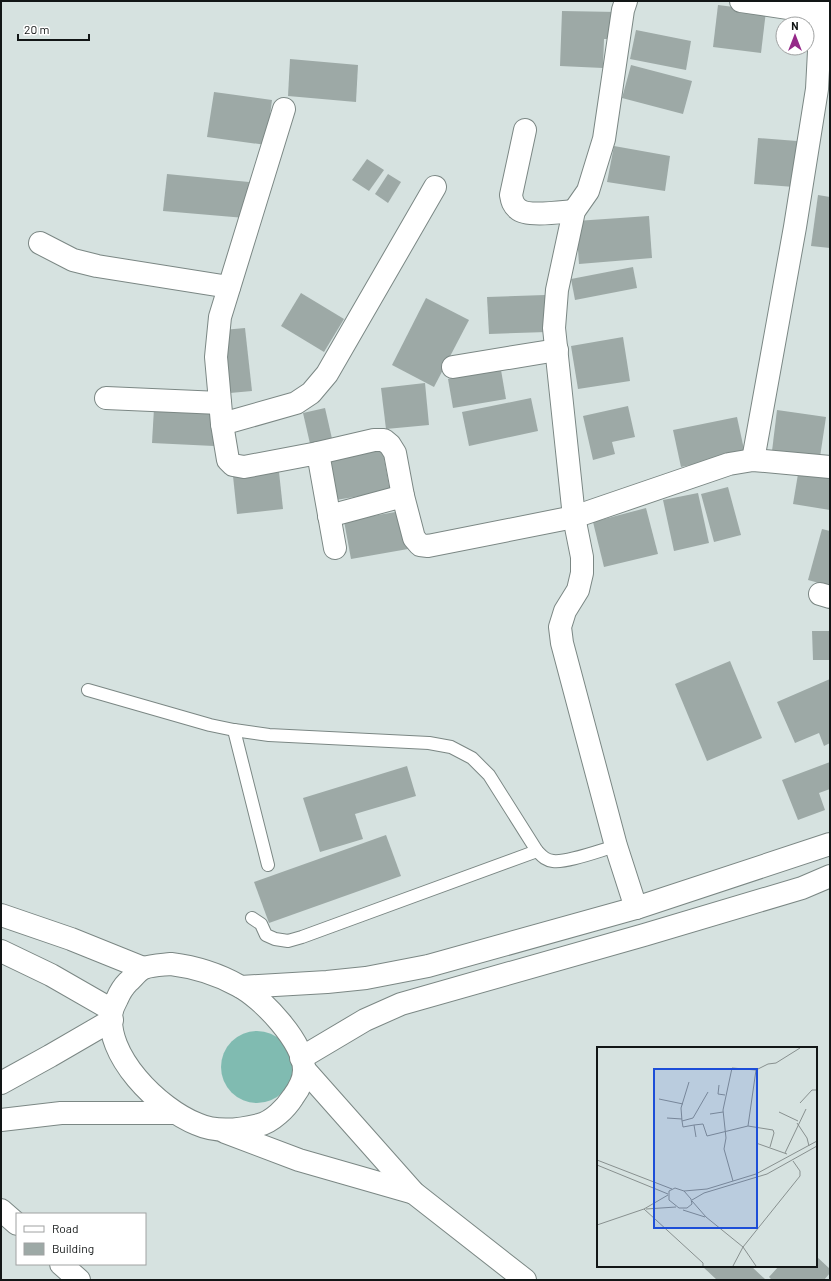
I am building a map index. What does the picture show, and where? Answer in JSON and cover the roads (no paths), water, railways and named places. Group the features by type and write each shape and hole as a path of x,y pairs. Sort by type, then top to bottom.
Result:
{"main road":[{"path":"626,1 623,10 604,139 588,191 574,211 557,290 554,328 574,517 582,557 582,573 578,590 565,612 560,627 562,643 616,846 636,908"},
{"path":"741,1 826,11 817,89 795,227 753,460"},
{"path":"284,109 220,317 216,357 221,414 228,460 233,465 244,467 318,453 374,440 384,440 390,445 395,453 403,496 414,538 420,545 428,546 574,517 728,464 753,460 830,467"},
{"path":"525,130 511,195 513,204 519,211 530,213 574,211"},
{"path":"106,398 221,414 296,403 311,393 326,374 435,187"},
{"path":"40,243 73,260 97,266 229,287"},
{"path":"453,367 557,350"},
{"path":"318,453 335,548"},
{"path":"329,516 403,496"},
{"path":"241,987 327,982 374,977 428,966 636,908 830,844"},
{"path":"302,1063 372,1017 401,1004 468,986 794,890 830,876"},
{"path":"1,915 72,939 143,968 171,964 190,966 224,978 241,987 266,1006 281,1023 299,1050 302,1063 301,1087 288,1106 264,1124 240,1130 220,1130"},
{"path":"1,951 51,975 112,1015"},
{"path":"143,968 123,987 112,1015 112,1030 120,1054 134,1075 152,1095 174,1113 198,1125 220,1130 299,1160 414,1193"},
{"path":"1,1083 50,1056 112,1015"},
{"path":"302,1063 414,1193 525,1280"},
{"path":"1,1120 61,1113 174,1113"},
{"path":"1,1210 16,1223"},
{"path":"62,1265 79,1280"}],"lane":[{"path":"88,690 210,725 234,730 269,735 429,743 451,747 472,758 489,775 537,851 544,858 553,861 566,860 616,846"},
{"path":"234,730 268,865"},
{"path":"252,918 261,924 266,935 275,939 288,940 302,937 537,851"}]}
